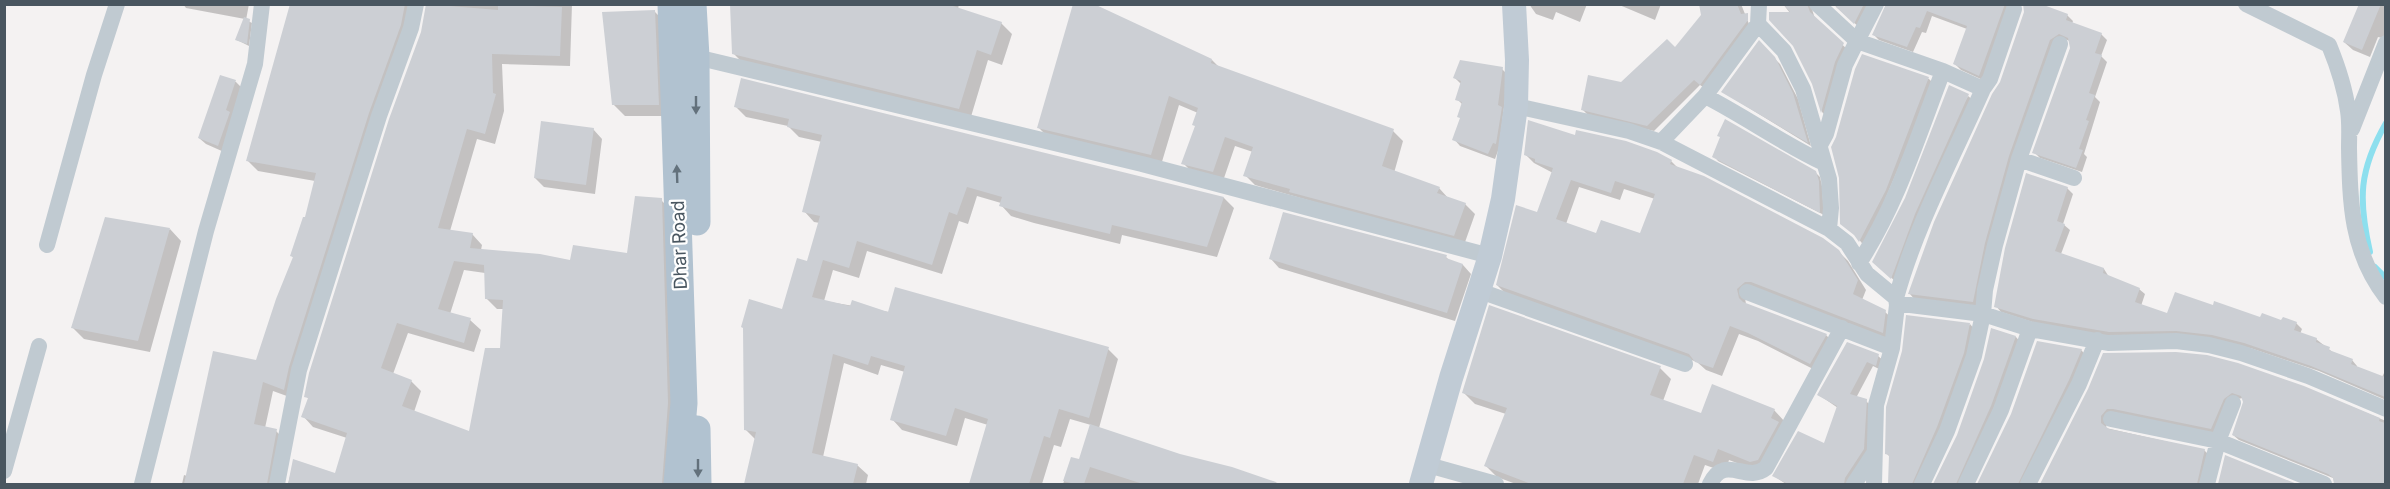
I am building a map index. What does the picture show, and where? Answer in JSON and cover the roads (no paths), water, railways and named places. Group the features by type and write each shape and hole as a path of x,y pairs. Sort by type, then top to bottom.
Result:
{"main road":[{"name":"Dhar Road","path":"671,4 684,403 677,484"},
{"name":"Dhar Road","path":"693,4 696,57 698,484"}],"street":[{"path":"47,245 94,75 117,4"},
{"path":"142,484 206,231 255,64 262,4"},
{"path":"277,484 299,370 379,116 411,28 416,4"},
{"path":"1496,484 1425,475 1451,378 1490,256 1503,199 1516,106 1517,60 1514,4"},
{"path":"1817,4 1857,41 1943,71 1983,89"},
{"path":"1820,145 1826,134 1845,65 1876,4"},
{"path":"2246,4 2329,45 2342,76 2349,113 2353,224 2362,258 2385,297"},
{"path":"1661,142 1705,96 1758,24 1760,5"},
{"path":"1874,484 1876,405 1892,348 1901,280 1929,208 1983,89 1990,79 2014,9"},
{"path":"1758,24 1784,51 1803,89 1828,179 1831,208 1829,229"},
{"path":"2349,136 2385,43"},
{"path":"1922,484 1947,431 1974,356 1983,314 1987,278 2019,159 2060,44"},
{"path":"696,57 1199,178 1490,256"},
{"path":"1859,263 1894,197 1943,71"},
{"path":"1705,96 1796,150 1824,163"},
{"path":"1516,106 1629,131 1661,142 1829,229 1846,243 1867,274 1897,302 1983,314 2030,329 2108,343 2175,340 2241,352 2308,375 2385,409"},
{"path":"2019,159 2074,178"},
{"path":"1480,291 1685,364"},
{"path":"1747,292 1892,348"},
{"path":"1710,484 1718,473 1728,468 1752,474 1760,473 1766,468 1842,328"},
{"path":"1966,484 2001,410 2030,329"},
{"path":"2028,484 2079,384 2097,340"},
{"path":"4,471 39,346"},
{"path":"2207,484 2218,441 2233,404"},
{"path":"2111,419 2218,441 2324,484"},
{"path":"1854,484 1874,454"}],"waterway":[{"path":"2370,252 2364,216 2363,185 2370,156 2386,123"},
{"path":"2375,267 2386,278"}]}
